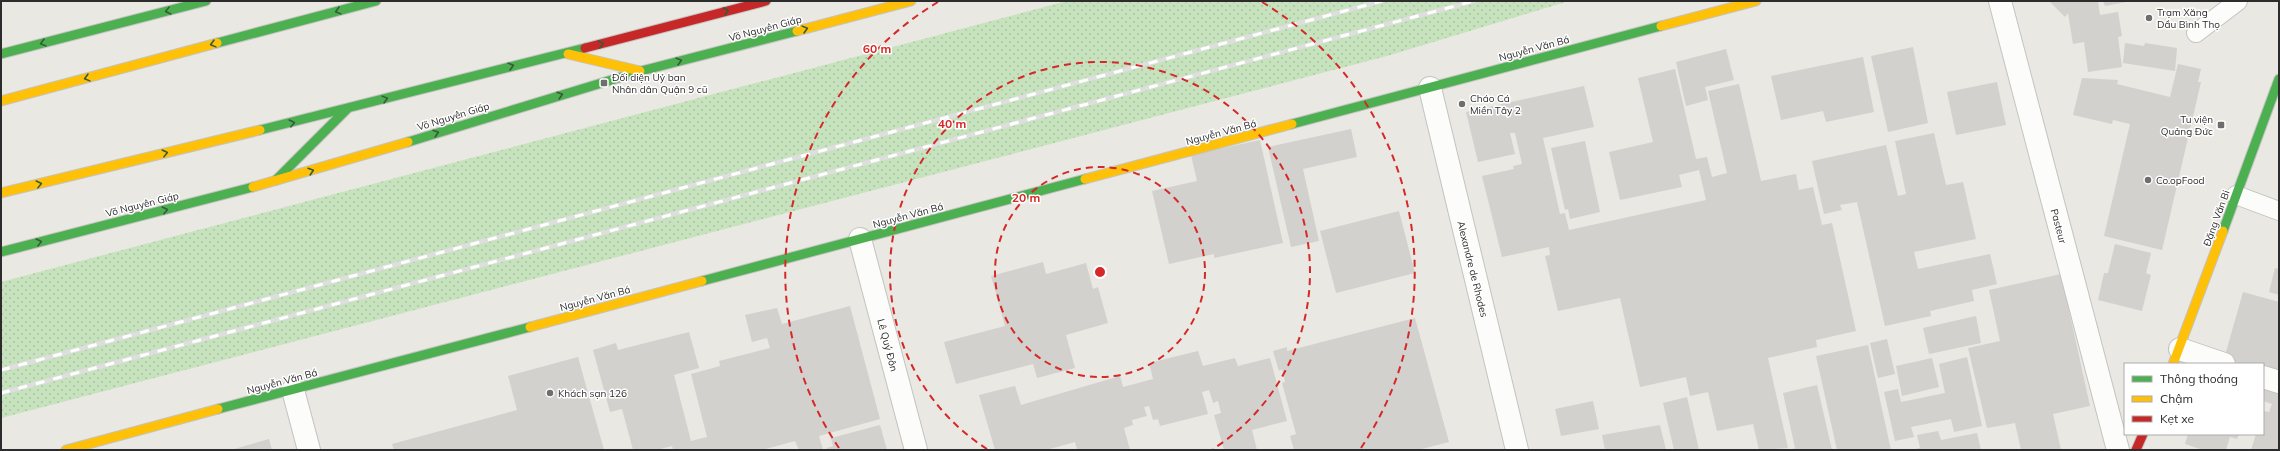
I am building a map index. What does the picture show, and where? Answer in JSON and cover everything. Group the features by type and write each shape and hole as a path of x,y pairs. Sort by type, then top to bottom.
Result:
{"main road":[{"path":"1,54 206,1"},
{"path":"1,101 376,1"},
{"path":"1,193 348,109 766,1"},
{"name":"Võ Nguyên Giáp","path":"1,252 274,182 642,71 911,1"},
{"name":"Nguyễn Văn Bá","path":"66,450 1756,1"},
{"path":"563,53 642,71"},
{"name":"Đặng Văn Bi","path":"2176,357 2279,80"},
{"path":"274,182 348,109"},
{"path":"2136,450 2143,435"}],"street":[{"name":"Pasteur","path":"2000,1 2118,450"},
{"name":"Alexandre de Rhodes","path":"1430,88 1517,450"},
{"name":"Lê Quý Đôn","path":"860,239 916,450"},
{"path":"2176,357 2217,363"},
{"path":"2264,377 2279,382"},
{"path":"293,390 309,450"}],"lane":[{"path":"2196,33 2238,1"},
{"path":"2236,195 2279,211"}],"green space":[{"path":"1067,1 1569,1 1387,56 1,418 1,282"}],"building":[{"path":"2049,1 2098,1 2100,15 2118,12 2122,36 2118,37 2122,67 2088,72 2084,42 2073,44 2068,13 2065,17"},
{"path":"2103,1 2126,1 2126,2 2105,6"},
{"path":"2125,43 2144,46 2145,43 2177,48 2175,71 2123,63"},
{"path":"1913,47 1928,123 1888,132 1871,56"},
{"path":"1726,49 1734,80 1705,87 1708,100 1686,106 1676,62"},
{"path":"1863,57 1874,112 1826,122 1823,111 1781,120 1771,76"},
{"name":"Co.opFood","path":"2178,64 2201,69 2198,82 2201,82 2162,250 2104,236 2130,124 2113,120 2112,124 2073,115 2082,78 2118,80 2117,84 2170,97"},
{"path":"1675,69 1696,159 1707,157 1712,177 1727,173 1708,91 1739,84 1761,181 1796,174 1799,190 1813,187 1822,225 1832,223 1856,331 1816,340 1817,347 1768,358 1788,448 1759,450 1753,424 1717,431 1708,392 1690,396 1686,377 1640,387 1620,298 1558,311 1545,256 1550,255 1549,247 1502,257 1482,176 1514,169 1513,166 1522,164 1515,133 1510,133 1515,154 1478,162 1466,112 1584,86 1594,127 1543,138 1560,214 1565,213 1569,230 1706,200 1699,170 1679,175 1682,187 1620,200 1609,152 1653,142 1638,78"},
{"path":"1997,82 2006,125 1956,135 1947,92"},
{"path":"1351,129 1357,157 1303,169 1319,241 1291,247 1268,147"},
{"path":"1934,133 1946,185 1963,182 1976,239 1914,252 1918,269 1990,254 1997,284 1972,290 1974,301 1930,311 1931,316 1885,326 1857,202 1840,205 1842,210 1824,214 1812,161 1886,145 1898,196 1906,194 1895,141"},
{"path":"1260,140 1283,243 1214,258 1214,254 1169,264 1152,191 1197,181 1191,155"},
{"path":"1585,141 1600,212 1570,219 1568,209 1565,210 1551,148"},
{"path":"1399,211 1415,273 1336,293 1320,231"},
{"path":"2115,244 2151,253 2146,273 2151,275 2142,311 2098,300 2104,273 2108,273"},
{"path":"1043,262 1046,274 1086,263 1093,289 1098,287 1108,323 1066,335 1075,368 1037,378 1033,364 956,384 944,342 1005,326 991,276"},
{"path":"2275,268 2279,269 2279,295 2269,292"},
{"path":"2061,274 2090,406 2053,414 2061,450 2021,450 2015,423 1987,428 1968,348 2000,341 1989,290"},
{"path":"2243,292 2279,302 2279,375 2264,370 2264,363 2238,363 2224,359"},
{"path":"850,306 880,419 819,436 823,450 799,450 795,441 762,450 673,450 672,446 657,450 633,450 622,409 610,412 593,350 616,343 618,350 689,332 699,368 674,375 691,441 707,437 691,374 720,366 719,361 770,348 767,338 752,342 745,315 777,308 782,324"},
{"path":"1976,316 1981,343 1929,354 1923,328"},
{"path":"1415,318 1449,442 1418,450 1294,450 1290,436 1296,434 1282,383 1285,382 1282,369 1279,371 1273,351 1287,347 1287,351"},
{"path":"1887,339 1895,374 1878,378 1870,343"},
{"path":"1868,345 1891,450 1837,450 1816,356"},
{"path":"1198,351 1203,366 1235,358 1238,366 1270,358 1287,421 1252,430 1257,450 1224,450 1214,415 1221,413 1218,401 1213,403 1209,390 1202,392 1208,414 1160,426 1158,419 1153,420 1149,406 1144,407 1147,416 1132,420 1133,425 1124,428 1130,450 1077,450 1075,442 1046,450 995,450 979,395 1015,386 1021,405 1120,376 1123,387 1153,379 1149,363"},
{"name":"Khách sạn 126","path":"578,357 604,450 394,450 392,444 517,410 508,376"},
{"path":"1967,357 1982,426 1954,432 1951,419 1911,427 1914,437 1895,441 1884,392 1898,389 1901,402 1945,393 1939,364"},
{"path":"1932,358 1939,387 1902,396 1896,366"},
{"path":"2264,382 2279,387 2279,450 2251,450 2256,435 2264,435 2264,411 2269,412 2272,404 2264,401"},
{"path":"1817,385 1832,450 1790,450 1795,448 1783,393"},
{"path":"1687,397 1699,450 1674,450 1663,403"},
{"path":"1593,401 1599,429 1561,436 1555,409"},
{"path":"880,425 887,450 827,450 827,448 833,446 831,438"},
{"path":"1660,425 1666,450 1605,450 1602,435"},
{"path":"1938,431 1941,440 1977,433 1981,450 1911,450 1920,448 1917,435"},
{"path":"2188,435 2239,435 2237,439 2230,437 2226,450 2203,450 2185,444"},
{"path":"269,439 272,450 231,450"}],"railway":[{"path":"1,370 1382,1"},
{"path":"1,393 1474,1"}],"traffic: fast":[{"path":"1,54 206,1"},
{"path":"217,43 376,1"},
{"path":"1292,124 1661,26"},
{"path":"408,142 641,71 797,31"},
{"path":"260,130 585,48"},
{"path":"2223,231 2279,79"},
{"path":"276,180 347,109"},
{"path":"702,281 1085,179"},
{"path":"1,252 253,187"},
{"path":"218,409 530,327"}],"traffic: slow":[{"path":"797,31 911,1"},
{"path":"1661,26 1756,1"},
{"path":"1,101 217,43"},
{"path":"568,54 640,71"},
{"path":"1085,179 1292,124"},
{"path":"1,193 260,130"},
{"path":"253,187 408,142"},
{"path":"2173,363 2223,231"},
{"path":"530,327 702,281"},
{"path":"66,450 218,409"}],"traffic: jam":[{"path":"585,48 766,1"},
{"path":"2136,450 2143,435"}],"place":[{"name":"Trạm Xăng Dầu Bình Thọ","path":"2149,18"},
{"name":"Đối diện Uỷ ban Nhân dân Quận 9 cũ","path":"604,83"},
{"name":"Cháo Cá Miền Tây 2","path":"1462,104"},
{"name":"Tu viện Quảng Đức","path":"2221,125"},
{"name":"Co.opFood","path":"2148,180"},
{"name":"Khách sạn 126","path":"550,393"}]}
